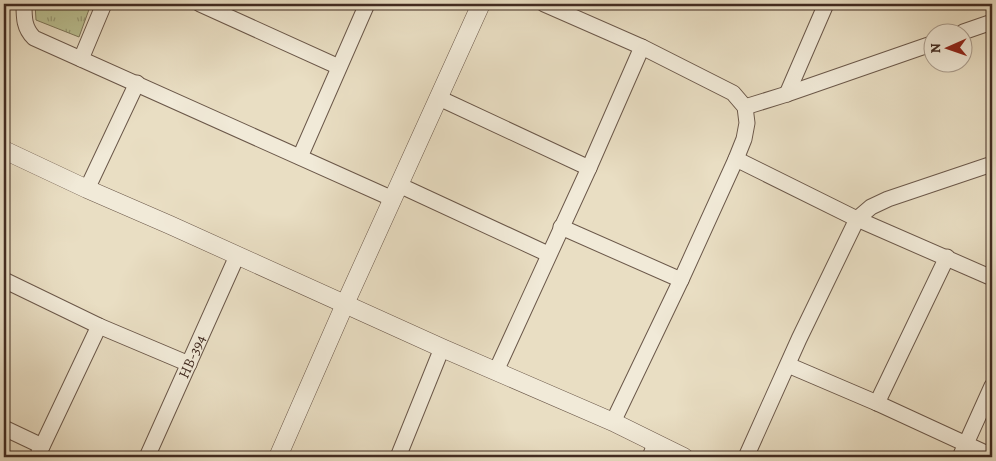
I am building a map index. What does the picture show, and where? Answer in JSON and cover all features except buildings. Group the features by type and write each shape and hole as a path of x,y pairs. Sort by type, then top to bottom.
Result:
{"street":[{"path":"24,4 24,20 27,31 34,38 300,156 396,192 548,254"},
{"path":"81,59 104,4"},
{"path":"200,4 338,67"},
{"path":"300,156 367,4"},
{"path":"278,457 481,4"},
{"path":"544,4 642,47 724,88 733,93 745,107 747,123 744,138 736,159 613,422"},
{"path":"787,94 826,4"},
{"path":"974,28 992,22"},
{"path":"745,107 924,46"},
{"path":"496,371 642,47"},
{"path":"87,189 136,84"},
{"path":"440,98 589,168"},
{"path":"4,150 236,256 613,422 652,451 684,457"},
{"path":"736,159 857,219 992,278"},
{"path":"746,457 857,219 872,207 888,199 992,164"},
{"path":"561,227 681,280"},
{"name":"HB-394","path":"148,457 236,256"},
{"path":"878,403 947,258"},
{"path":"4,280 99,326 189,364"},
{"path":"4,428 40,451 99,326"},
{"path":"403,456 442,348"},
{"path":"788,365 878,403 992,456"},
{"path":"960,457 992,386"}],"green space":[{"path":"35,4 91,4 79,37 36,20"}]}
